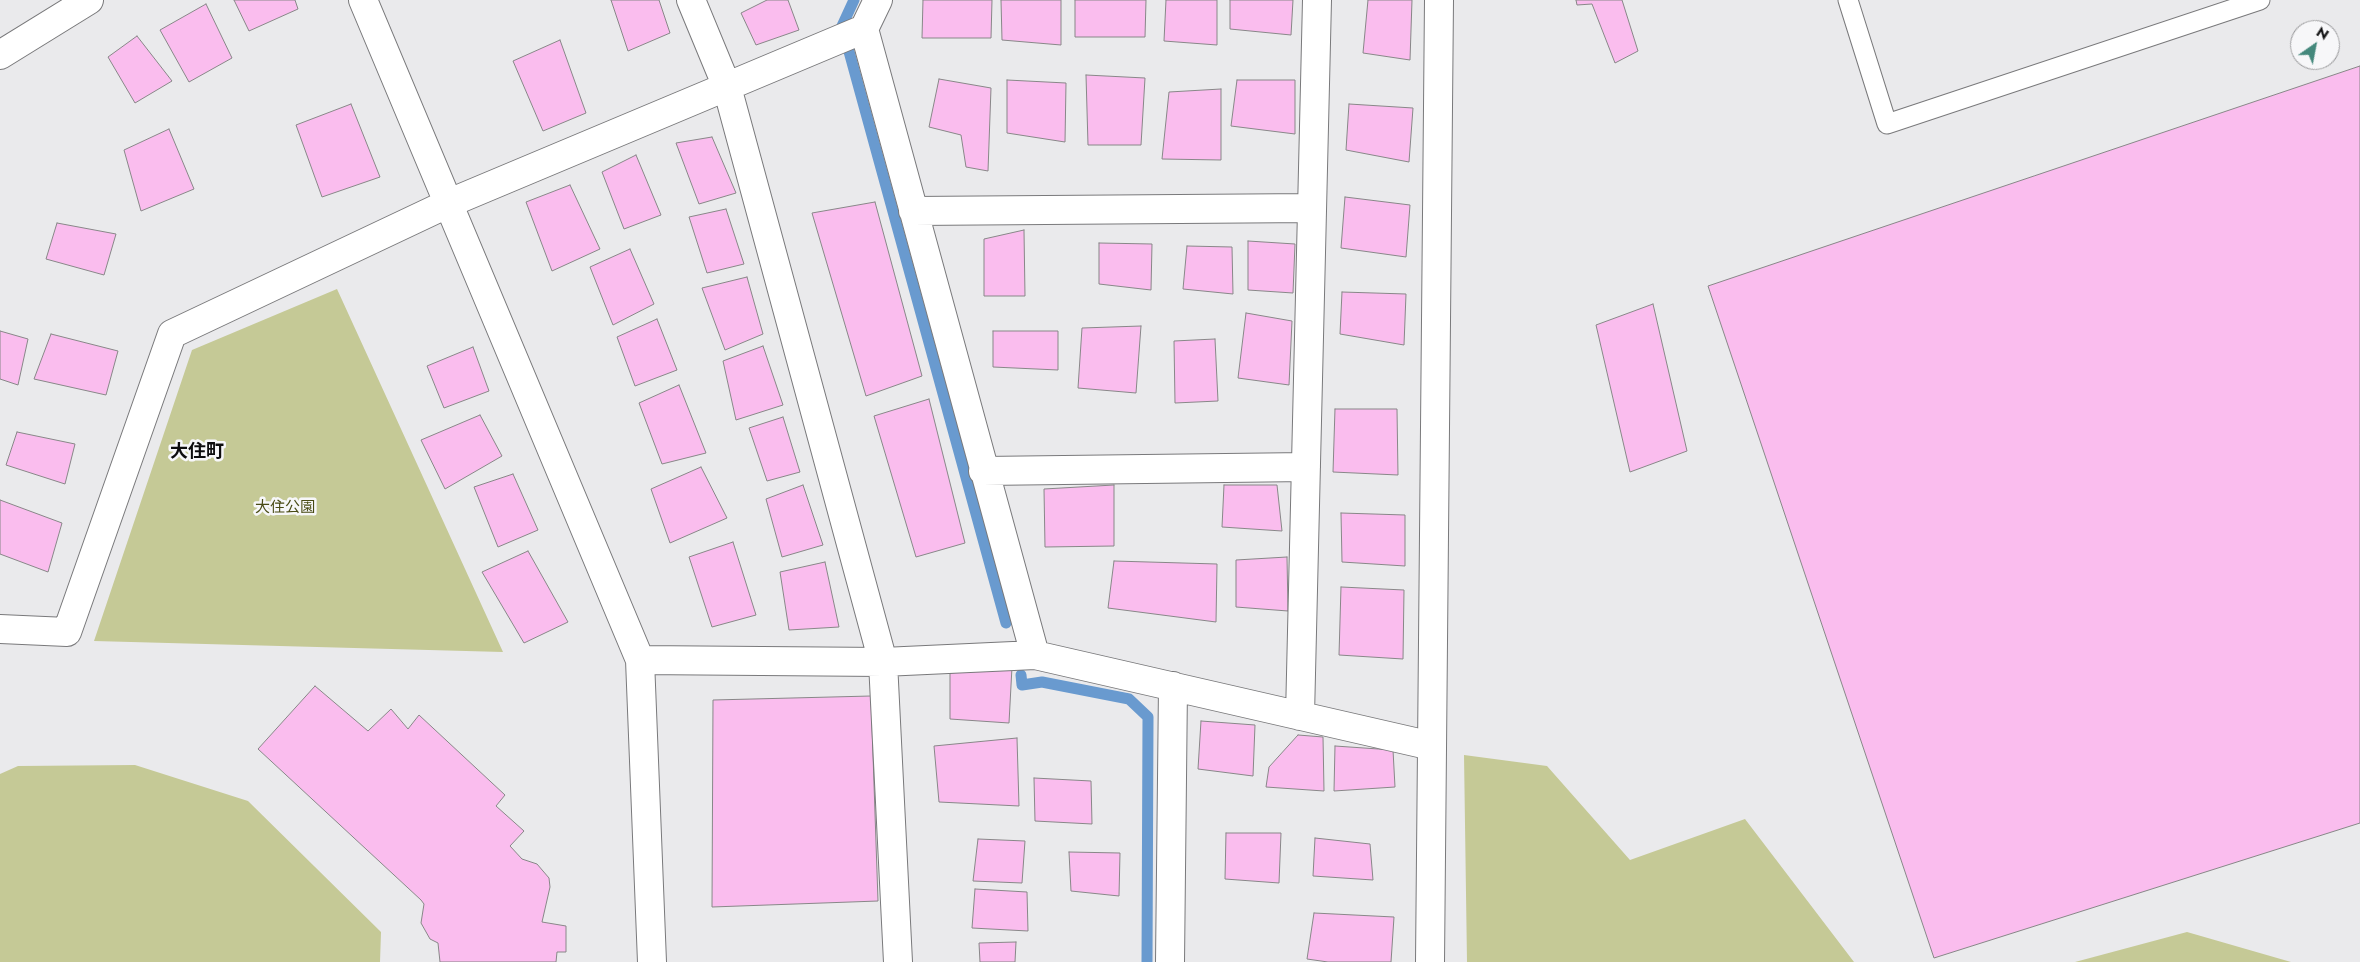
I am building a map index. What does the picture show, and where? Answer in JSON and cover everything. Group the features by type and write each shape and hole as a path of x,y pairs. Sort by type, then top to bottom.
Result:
{"street":[{"path":"0,55 89,0"},
{"path":"363,0 640,660 652,962"},
{"path":"691,0 727,87 883,662 898,962"},
{"path":"0,629 66,632 172,334 447,204 852,35 878,0"},
{"path":"1300,716 1317,0"},
{"path":"1430,962 1439,0"},
{"path":"852,35 913,211 1035,655"},
{"path":"913,211 1312,208"},
{"path":"983,471 1306,467"},
{"path":"640,660 883,662 1035,655 1432,746"},
{"path":"1170,962 1173,686"}],"lane":[{"path":"1848,0 1887,124 2260,0"}],"green space":[{"name":"大住公園","path":"337,289 503,652 94,641 192,350"},
{"path":"1464,755 1547,766 1630,860 1745,819 1854,962 1467,962"},
{"path":"135,765 248,801 381,932 380,962 0,962 0,774 18,766"},
{"path":"2187,932 2291,962 2075,962"}],"building":[{"path":"234,0 295,0 298,9 249,31"},
{"path":"611,0 659,0 670,33 628,51"},
{"path":"767,0 788,0 799,30 756,45 741,13"},
{"path":"923,0 992,0 991,38 922,38"},
{"path":"1001,0 1061,0 1061,45 1002,40"},
{"path":"1075,0 1146,0 1145,37 1075,37"},
{"path":"1166,0 1217,0 1217,45 1164,41"},
{"path":"1230,0 1293,0 1291,35 1230,29"},
{"path":"1368,0 1412,0 1410,60 1363,53"},
{"path":"1576,0 1622,0 1638,51 1615,63 1592,4 1577,5"},
{"path":"206,4 232,58 189,82 160,30"},
{"path":"137,36 172,81 135,103 108,57"},
{"path":"560,40 586,113 543,131 513,61"},
{"path":"2360,66 2360,823 1934,958 1708,286"},
{"path":"1086,75 1145,78 1141,145 1088,145"},
{"path":"939,79 991,88 988,171 966,167 961,135 929,127"},
{"path":"1007,80 1066,83 1065,142 1007,133"},
{"path":"1237,80 1295,80 1295,134 1231,126"},
{"path":"1221,89 1221,160 1162,159 1169,92"},
{"path":"351,104 380,177 322,197 296,125"},
{"path":"1349,104 1413,108 1409,162 1346,150"},
{"path":"169,129 194,189 141,211 124,150"},
{"path":"712,137 736,193 699,204 676,143"},
{"path":"636,155 661,215 624,229 602,172"},
{"path":"570,185 600,249 552,271 526,202"},
{"path":"1345,197 1410,205 1406,257 1341,248"},
{"path":"875,202 922,376 866,396 812,213"},
{"path":"726,209 744,264 707,273 689,217"},
{"path":"57,223 116,234 104,275 46,259"},
{"path":"1024,230 1025,296 984,296 984,239"},
{"path":"1248,241 1295,244 1293,293 1248,290"},
{"path":"1099,243 1152,244 1151,290 1099,284"},
{"path":"1187,246 1232,247 1233,294 1183,289"},
{"path":"630,249 654,304 613,325 590,267"},
{"path":"747,277 763,334 725,350 702,288"},
{"path":"1342,292 1406,294 1404,345 1340,334"},
{"path":"1653,304 1687,451 1630,472 1596,325"},
{"path":"1246,313 1292,321 1289,385 1238,378"},
{"path":"657,319 677,370 635,386 617,337"},
{"path":"1141,326 1136,393 1078,388 1082,328"},
{"path":"0,331 28,339 18,385 0,379"},
{"path":"993,331 1058,331 1058,370 993,367"},
{"path":"51,334 118,351 106,395 34,379"},
{"path":"1215,339 1218,401 1175,403 1174,341"},
{"path":"763,346 783,405 736,420 723,361"},
{"path":"473,347 489,391 444,408 427,366"},
{"path":"679,385 706,453 662,464 639,403"},
{"path":"929,399 965,543 916,557 874,416"},
{"path":"1335,409 1397,409 1398,475 1333,472"},
{"path":"480,415 502,456 445,489 421,440"},
{"path":"783,417 800,472 767,481 749,428"},
{"path":"17,432 75,444 65,484 6,465"},
{"path":"701,467 727,518 670,543 651,489"},
{"path":"513,474 538,530 498,547 474,487"},
{"path":"803,485 823,545 782,557 766,499"},
{"path":"1114,485 1114,546 1045,547 1044,489"},
{"path":"1224,485 1277,485 1282,531 1222,527"},
{"path":"0,500 62,523 48,572 0,554"},
{"path":"1341,513 1405,515 1405,566 1342,562"},
{"path":"733,542 756,615 712,627 689,557"},
{"path":"528,551 568,622 524,643 482,572"},
{"path":"1287,557 1288,611 1236,607 1236,560"},
{"path":"1114,561 1217,564 1216,622 1108,608"},
{"path":"825,562 839,627 789,630 780,572"},
{"path":"1341,587 1404,590 1403,659 1339,655"},
{"path":"1012,667 1009,723 950,719 950,673"},
{"path":"315,686 368,731 391,709 408,729 419,715 505,795 496,806 524,831 510,846 522,859 537,864 549,878 550,887 542,922 566,926 566,952 557,952 556,962 440,962 438,943 430,939 421,923 424,904 421,900 258,749"},
{"path":"871,696 878,901 712,907 713,700"},
{"path":"1201,721 1255,725 1253,776 1198,769"},
{"path":"1298,735 1323,737 1324,791 1266,787 1269,767"},
{"path":"1017,738 1019,806 939,802 934,746"},
{"path":"1335,746 1393,750 1395,787 1334,791"},
{"path":"1034,778 1091,781 1092,824 1035,821"},
{"path":"1226,833 1281,833 1279,883 1225,879"},
{"path":"1315,838 1370,844 1373,880 1313,876"},
{"path":"978,839 1025,841 1022,883 973,881"},
{"path":"1069,852 1120,853 1119,896 1071,891"},
{"path":"975,889 1027,892 1028,931 972,928"},
{"path":"1314,913 1394,917 1391,962 1328,962 1307,959"},
{"path":"1016,942 1015,962 980,962 979,943"}],"waterway":[{"path":"854,0 842,26 1006,623"},
{"path":"1021,675 1022,685 1042,682 1129,699 1148,717 1147,962"}],"district":[{"name":"大住町","path":"197,453"}]}
